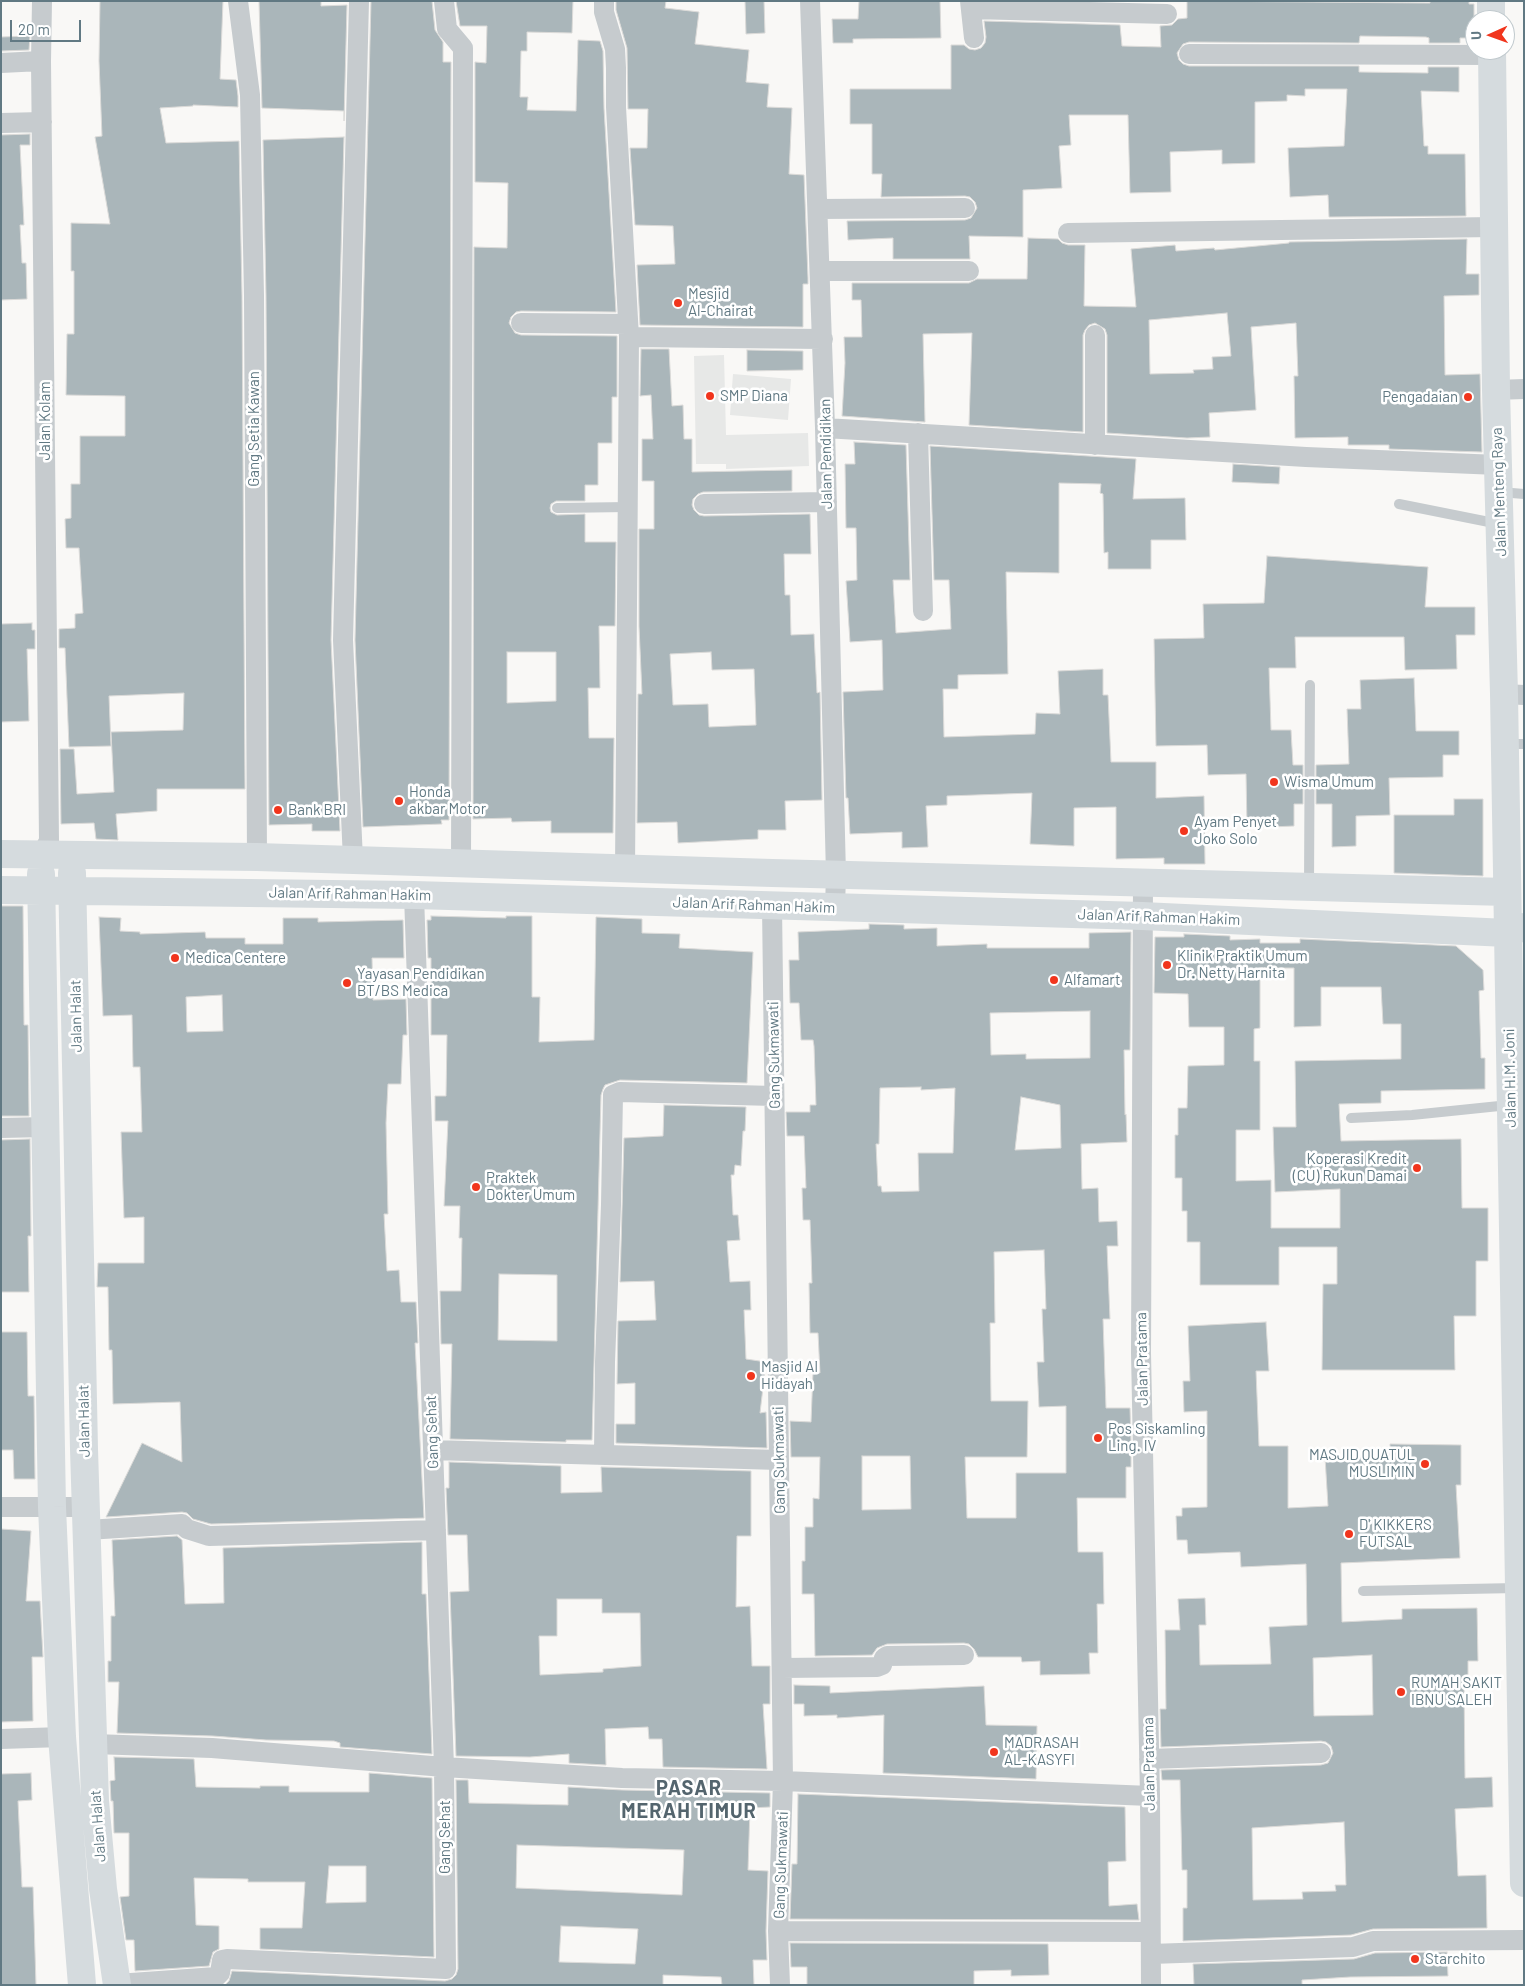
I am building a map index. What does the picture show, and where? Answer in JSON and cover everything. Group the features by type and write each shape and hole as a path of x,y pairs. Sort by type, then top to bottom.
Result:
{"main road":[{"name":"Jalan Menteng Raya","path":"1492,60 1498,464 1511,493 1500,524 1514,694 1516,930"},
{"path":"1,854 45,848 72,856 257,857 625,869 1309,887 1515,898"},
{"name":"Jalan Halat","path":"45,848 41,891 52,1507 62,1737 82,1985"},
{"name":"Jalan Halat","path":"72,856 95,1801 103,1889 117,1984"},
{"name":"Jalan Arif Rahman Hakim","path":"1,890 414,895 1142,916 1516,930"},
{"name":"Jalan H.M. Joni","path":"1516,930 1510,1105 1518,1214 1524,1883"}],"street":[{"name":"Jalan Kolam","path":"42,1 45,848"},
{"name":"Gang Setia Kawan","path":"238,1 250,95 254,296 257,857"},
{"path":"353,860 343,640 359,1"},
{"path":"444,1 448,29 463,48 461,864"},
{"path":"604,1 605,18 615,49 616,107 628,331 625,869"},
{"name":"Jalan Pendidikan","path":"810,1 819,210 836,875 835,907"},
{"path":"974,38 971,5 1167,14"},
{"path":"1189,54 1465,53"},
{"path":"1,63 41,62"},
{"path":"1,123 42,122"},
{"path":"819,210 965,208"},
{"path":"1068,233 1494,227"},
{"path":"820,271 969,271"},
{"path":"521,323 628,331 822,339"},
{"path":"1095,334 1095,445"},
{"path":"1496,390 1524,389"},
{"path":"825,428 1306,457 1498,464"},
{"path":"918,433 923,611"},
{"path":"704,504 827,502"},
{"name":"Jalan Pratama","path":"1143,883 1141,1354 1150,1796 1151,1985"},
{"name":"Gang Sehat","path":"117,1984 216,1977 219,1976 222,1960 227,1959 446,1969 444,1767 414,895"},
{"name":"Gang Sukmawati","path":"772,905 783,1781 778,1931 780,1985"},
{"path":"604,1455 612,1096 620,1092 774,1096"},
{"path":"1,1128 46,1128"},
{"path":"433,1450 779,1460"},
{"path":"1,1507 52,1507 87,1518 182,1524 187,1529 209,1536 436,1530"},
{"path":"782,1668 877,1667 882,1665 886,1656 964,1655"},
{"path":"1,1739 62,1737"},
{"path":"93,1744 212,1748 444,1767 622,1778 783,1781 1150,1796"},
{"path":"1149,1759 1321,1753"},
{"path":"778,1931 1150,1932"},
{"path":"1151,1954 1353,1947 1373,1941 1524,1940"}],"lane":[{"path":"1398,504 1500,524"},
{"path":"557,508 628,507"},
{"path":"1309,887 1310,685"},
{"path":"1351,1118 1412,1115 1510,1105"},
{"path":"1363,1591 1520,1588"}],"shaded area":[{"path":"724,355 726,435 808,433 809,466 726,469 726,464 696,464 694,356"},
{"name":"SMP Diana","path":"733,374 791,379 788,420 730,415"}],"building":[{"path":"100,1 223,1 220,79 236,80 238,107 193,105 160,108 166,143 239,141 242,296 245,789 157,789 157,811 116,814 118,840 96,839 94,823 61,824 60,749 74,749 77,794 114,792 111,732 183,730 184,693 109,696 111,746 69,747 65,648 59,648 59,629 75,628 75,614 83,613 79,548 66,548 65,519 71,518 71,484 80,484 80,436 125,436 125,396 66,395 67,334 74,334 74,271 71,271 71,223 110,224 95,137 102,136 99,61"},
{"path":"259,1 321,1 321,6 347,5 344,121 344,111 262,108"},
{"path":"371,1 432,1 435,30 443,42 443,62 451,62 449,820 441,820 442,824 363,827 355,640"},
{"path":"456,1 573,1 572,33 527,32 527,51 521,51 520,97 528,97 527,110 576,111 578,40 600,41 603,51 604,108 616,312 521,311 516,312 511,317 509,323 515,333 521,335 617,336 617,397 612,397 612,443 598,443 598,485 585,485 585,501 556,501 551,504 550,508 551,512 557,515 585,514 585,542 616,542 615,626 599,626 600,688 588,688 589,738 614,738 613,833 551,833 551,821 512,822 511,818 473,819 474,247 507,248 508,183 475,182 475,62 486,63 487,26 460,26","holes":["507,652 556,652 556,701 507,703"]},
{"path":"616,1 666,1 665,8 699,12 695,44 749,50 746,82 769,84 767,107 792,108 789,174 804,175 808,284 803,284 803,327 640,325 637,265 675,264 673,226 635,225 630,148 647,148 648,109 628,109 627,48 616,10"},
{"path":"745,1 764,1 765,33 746,34"},
{"path":"859,1 940,1 941,38 853,39 853,43 833,43 832,19 858,19"},
{"path":"1187,1 1430,3 1430,1 1469,1 1469,4 1474,4 1474,10 1465,10 1465,38 1460,38 1460,43 1429,43 1429,38 1426,37 1360,36 1359,43 1189,42 1183,44 1177,53 1179,60 1189,66 1359,66 1359,72 1428,73 1428,67 1459,67 1459,92 1421,91 1424,146 1428,146 1428,154 1465,154 1466,216 1329,217 1328,195 1290,197 1288,148 1344,146 1347,89 1305,89 1305,96 1287,95 1287,101 1255,102 1255,163 1222,164 1222,150 1170,152 1171,192 1130,193 1128,115 1069,115 1071,145 1059,146 1062,188 1023,190 1023,237 969,236 970,259 893,259 893,238 848,240 847,221 965,220 971,218 977,208 975,202 970,197 965,196 881,197 882,174 872,174 872,124 850,124 850,89 951,89 951,45 964,45 969,49 975,50 981,48 985,43 986,37 984,21 1120,25 1122,46 1161,47 1160,26 1172,25 1178,19 1187,18"},
{"path":"30,36 29,50 1,51 1,37"},
{"path":"30,134 30,145 20,145 24,225 20,225 22,263 26,263 27,299 1,300 1,135"},
{"path":"344,137 331,640 340,831 312,831 312,824 269,825 266,296 263,140"},
{"path":"1028,238 1058,239 1068,245 1085,245 1084,306 1136,307 1131,249 1175,245 1176,251 1214,248 1215,250 1289,242 1467,239 1466,274 1479,274 1479,295 1444,296 1445,375 1480,374 1482,452 1389,449 1389,445 1348,445 1348,437 1295,438 1294,376 1298,376 1296,323 1251,327 1256,410 1209,413 1210,437 1187,438 1107,433 1107,335 1105,329 1095,323 1089,325 1083,335 1083,432 969,425 972,333 923,334 925,422 842,416 845,363 844,337 862,337 861,300 852,300 852,283 969,283 977,279 1027,279","holes":["1227,313 1231,356 1212,357 1213,369 1193,370 1194,373 1150,374 1149,320"]},
{"path":"641,349 669,349 672,406 683,405 684,439 692,439 692,472 792,470 792,491 703,492 698,494 693,499 692,505 699,515 810,514 811,554 784,554 785,595 790,595 791,635 814,634 817,693 820,692 822,800 785,801 786,830 758,830 758,839 678,843 677,822 637,823 638,694 642,694 639,626 639,529 654,529 654,481 642,481 642,439 653,439 651,395 640,396","holes":["711,652 712,670 754,669 756,725 709,727 708,704 673,705 670,654"]},
{"path":"747,350 803,351 803,370 747,371"},
{"path":"854,442 906,445 910,580 893,580 896,633 951,629 949,580 934,580 930,446 1136,459 1133,499 1185,498 1186,540 1151,540 1151,569 1108,569 1108,552 1104,553 1103,494 1100,493 1101,484 1059,483 1059,573 1006,572 1008,674 958,675 958,689 943,689 944,737 1035,734 1036,713 1060,714 1058,671 1103,669 1103,695 1108,695 1111,762 1156,762 1156,798 1204,796 1205,864 1164,864 1164,858 1116,859 1116,807 1074,808 1074,846 1030,844 1032,793 947,796 947,805 926,806 928,847 902,848 902,832 850,834 848,798 846,798 843,692 883,690 882,640 850,642 846,581 857,580 856,528 846,528 845,464 855,464"},
{"path":"1233,464 1280,467 1279,484 1232,482"},
{"path":"1267,556 1428,567 1425,607 1475,607 1475,635 1456,635 1457,669 1405,670 1404,637 1295,637 1296,668 1269,668 1271,730 1291,730 1293,765 1303,765 1303,804 1294,804 1294,826 1247,828 1246,774 1208,775 1207,745 1156,746 1154,639 1204,638 1203,604 1264,603"},
{"path":"32,623 32,630 35,630 35,649 27,649 29,721 1,722 1,624"},
{"path":"1414,678 1416,731 1459,731 1459,755 1443,755 1443,777 1389,778 1390,815 1356,816 1356,846 1332,847 1332,804 1316,804 1316,765 1349,764 1347,709 1361,709 1360,680"},
{"path":"1454,799 1483,799 1483,876 1394,873 1394,815 1454,815"},
{"path":"1,906 23,906 24,1025 28,1025 29,1116 1,1116"},
{"path":"431,916 506,918 506,916 532,916 532,997 540,997 539,1042 594,1040 596,917 642,919 642,933 680,934 679,948 753,952 747,1083 620,1080 605,1085 601,1095 592,1440 566,1440 566,1442 450,1439 452,1344 441,1344 440,1291 461,1291 462,1238 459,1238 460,1206 444,1206 448,1121 435,1121 435,1096 446,1096 447,1035 431,1035 431,958 428,958 427,920 431,920","holes":["499,1274 557,1275 557,1341 498,1340"]},
{"path":"99,917 121,918 120,931 140,932 140,934 205,932 206,938 245,938 245,944 283,944 283,918 318,918 318,922 403,920 404,958 372,958 373,1000 406,999 407,1035 403,1035 401,1084 388,1084 386,1123 388,1214 384,1214 387,1271 399,1270 401,1302 416,1302 418,1343 415,1343 424,1518 211,1524 193,1519 187,1513 182,1512 106,1517 142,1443 182,1462 180,1402 113,1404 112,1350 109,1350 108,1287 97,1287 98,1263 144,1263 144,1217 124,1218 121,1132 142,1132 140,1067 133,1067 132,1015 103,1016","holes":["222,995 223,1031 187,1032 186,997"]},
{"path":"869,924 904,925 904,929 937,928 937,946 987,944 987,948 1089,948 1089,933 1131,932 1130,1050 1124,1050 1127,1142 1081,1144 1082,1189 1098,1188 1099,1222 1117,1221 1118,1246 1107,1246 1110,1319 1103,1319 1106,1408 1130,1408 1131,1442 1131,1467 1126,1467 1126,1498 1077,1498 1078,1552 1103,1552 1104,1604 1097,1604 1098,1653 1089,1653 1090,1674 1040,1675 1040,1661 1022,1662 1021,1657 978,1657 969,1644 964,1643 887,1644 877,1648 872,1655 815,1656 814,1594 802,1594 802,1561 805,1561 805,1527 813,1527 813,1498 819,1499 820,1457 791,1457 790,1421 811,1422 813,1372 820,1373 818,1333 810,1333 809,1283 812,1283 810,1220 803,1220 802,1188 806,1188 804,1136 787,1136 786,1112 810,1112 810,1105 816,1105 814,1046 813,1040 801,1040 799,1003 790,1003 789,960 799,960 798,932 869,929","holes":["1090,1011 1090,1058 1026,1059 1026,1054 991,1055 990,1013","921,1087 921,1090 955,1088 953,1153 918,1153 919,1191 882,1192 881,1186 878,1186 876,1144 879,1144 880,1088","1021,1097 1060,1105 1061,1148 1015,1150","1044,1250 1046,1309 1042,1309 1044,1362 1037,1362 1039,1407 1066,1406 1066,1473 1016,1473 1016,1518 967,1518 965,1457 1027,1457 1028,1401 991,1401 990,1323 995,1323 994,1252","862,1456 910,1456 911,1509 862,1510"]},
{"path":"1184,934 1230,936 1230,940 1260,939 1260,943 1300,943 1300,939 1456,946 1483,970 1484,990 1479,991 1481,1058 1485,1058 1485,1089 1381,1091 1381,1103 1339,1104 1341,1141 1461,1139 1462,1208 1488,1208 1488,1261 1476,1261 1476,1316 1454,1316 1455,1370 1322,1370 1323,1284 1337,1284 1337,1247 1279,1247 1279,1285 1200,1285 1200,1242 1187,1242 1187,1211 1182,1211 1182,1178 1175,1178 1175,1135 1178,1135 1178,1108 1187,1108 1188,1066 1224,1065 1224,1027 1189,1027 1188,994 1154,993 1155,937 1184,937","holes":["1260,968 1294,968 1294,1027 1321,1026 1321,987 1381,987 1383,1024 1401,1024 1401,1059 1295,1061 1296,1127 1273,1127 1275,1192 1340,1189 1340,1228 1271,1228 1271,1180 1236,1181 1236,1130 1260,1130 1260,1061 1254,1061 1254,1029 1260,1028"]},
{"path":"664,1105 746,1107 741,1166 735,1165 734,1175 731,1175 733,1215 738,1215 740,1240 727,1241 730,1282 750,1281 751,1310 744,1310 746,1359 766,1362 760,1413 766,1412 767,1448 616,1443 616,1424 635,1424 635,1383 617,1384 618,1321 656,1320 654,1281 620,1282 624,1138 663,1136"},
{"path":"30,1139 31,1236 28,1236 29,1292 1,1292 1,1140"},
{"path":"1266,1322 1269,1371 1256,1371 1259,1446 1288,1446 1288,1508 1328,1506 1325,1457 1390,1454 1390,1444 1461,1445 1461,1485 1456,1485 1460,1558 1341,1563 1342,1622 1402,1619 1402,1609 1477,1608 1478,1661 1468,1661 1468,1684 1464,1685 1465,1778 1492,1777 1493,1807 1455,1809 1458,1876 1486,1875 1487,1928 1373,1929 1351,1935 1183,1941 1183,1908 1187,1908 1187,1870 1182,1870 1180,1780 1162,1780 1161,1770 1321,1765 1328,1763 1333,1753 1331,1746 1321,1741 1161,1747 1160,1709 1166,1709 1165,1630 1180,1630 1178,1599 1205,1598 1206,1625 1199,1625 1200,1665 1271,1664 1269,1627 1307,1625 1306,1564 1241,1567 1240,1552 1188,1554 1187,1540 1177,1540 1176,1516 1182,1516 1182,1508 1207,1507 1207,1411 1184,1412 1183,1381 1190,1381 1188,1326","holes":["1372,1655 1373,1715 1314,1716 1313,1658","1344,1822 1346,1885 1335,1885 1336,1891 1302,1892 1303,1899 1253,1900 1252,1828"]},
{"path":"1,1332 27,1332 28,1396 34,1396 35,1479 14,1479 13,1450 1,1450"},
{"path":"449,1462 561,1466 561,1493 602,1492 601,1467 751,1471 751,1536 737,1536 736,1607 750,1606 752,1666 770,1666 770,1704 763,1704 767,1769 663,1767 662,1739 649,1739 648,1727 605,1729 606,1765 569,1763 569,1754 530,1757 456,1756 450,1592 469,1591 467,1535 448,1535 446,1488 449,1488","holes":["557,1599 602,1599 602,1613 640,1613 641,1666 603,1669 603,1672 540,1675 539,1636 557,1636"]},
{"path":"1,1529 31,1531 26,1601 40,1601 43,1657 32,1657 33,1721 1,1722"},
{"path":"177,1536 182,1540 185,1604 224,1603 223,1548 422,1542 422,1594 426,1594 432,1754 340,1747 340,1743 334,1741 266,1740 213,1736 117,1733 119,1682 108,1682 108,1661 111,1661 111,1616 115,1616 112,1540"},
{"path":"794,1685 830,1686 830,1693 984,1686 986,1725 1037,1726 1036,1779 883,1773 884,1715 837,1718 837,1715 804,1716 804,1704 794,1704"},
{"path":"114,1757 194,1759 196,1787 260,1788 260,1786 289,1786 289,1792 369,1792 369,1773 432,1778 434,1957 260,1949 260,1928 302,1928 305,1882 248,1882 248,1879 194,1878 196,1925 219,1926 219,1949 213,1952 209,1966 135,1971 134,1940 126,1940 120,1897 129,1896 129,1833 114,1833 110,1781 115,1780","holes":["329,1866 366,1866 366,1902 326,1903"]},
{"path":"31,1773 32,1800 18,1801 22,1887 33,1887 36,1985 1,1985 1,1774"},
{"path":"456,1780 468,1780 469,1803 568,1805 568,1787 770,1793 770,1807 750,1808 748,1870 768,1871 767,1960 753,1960 754,1985 722,1985 721,1977 663,1975 663,1985 225,1985 229,1981 232,1971 445,1981 452,1979 458,1969","holes":["517,1845 684,1850 682,1895 516,1888","561,1926 638,1929 635,1964 559,1962"]},
{"path":"798,1794 1125,1807 1126,1861 1108,1862 1109,1906 1137,1904 1139,1920 790,1919 792,1864 797,1864"},
{"path":"790,1943 1048,1944 1049,1975 1011,1976 1011,1970 974,1971 974,1985 807,1985 807,1967 791,1967"},
{"path":"1447,1952 1448,1976 1350,1977 1302,1980 1302,1985 1194,1985 1193,1964 1354,1959 1375,1953"}],"place":[{"name":"Mesjid Al-Chairat","path":"678,303"},
{"name":"SMP Diana","path":"710,396"},
{"name":"Pengadaian","path":"1468,397"},
{"name":"Wisma Umum","path":"1274,782"},
{"name":"Honda akbar Motor","path":"399,801"},
{"name":"Bank BRI","path":"278,810"},
{"name":"Ayam Penyet Joko Solo","path":"1184,831"},
{"name":"Medica Centere","path":"175,958"},
{"name":"Klinik Praktik Umum Dr. Netty Harnita","path":"1167,965"},
{"name":"Alfamart","path":"1054,980"},
{"name":"Yayasan Pendidikan BT/BS Medica","path":"347,983"},
{"name":"Koperasi Kredit (CU) Rukun Damai","path":"1417,1168"},
{"name":"Praktek Dokter Umum","path":"476,1187"},
{"name":"Masjid Al Hidayah","path":"751,1376"},
{"name":"Pos Siskamling Ling. IV","path":"1098,1438"},
{"name":"MASJID QUATUL MUSLIMIN","path":"1425,1464"},
{"name":"D' KIKKERS FUTSAL","path":"1349,1534"},
{"name":"RUMAH SAKIT IBNU SALEH","path":"1401,1692"},
{"name":"MADRASAH AL-KASYFI","path":"994,1752"},
{"name":"Starchito","path":"1415,1959"}],"district":[{"name":"PASAR MERAH TIMUR","path":"689,1800"}]}
